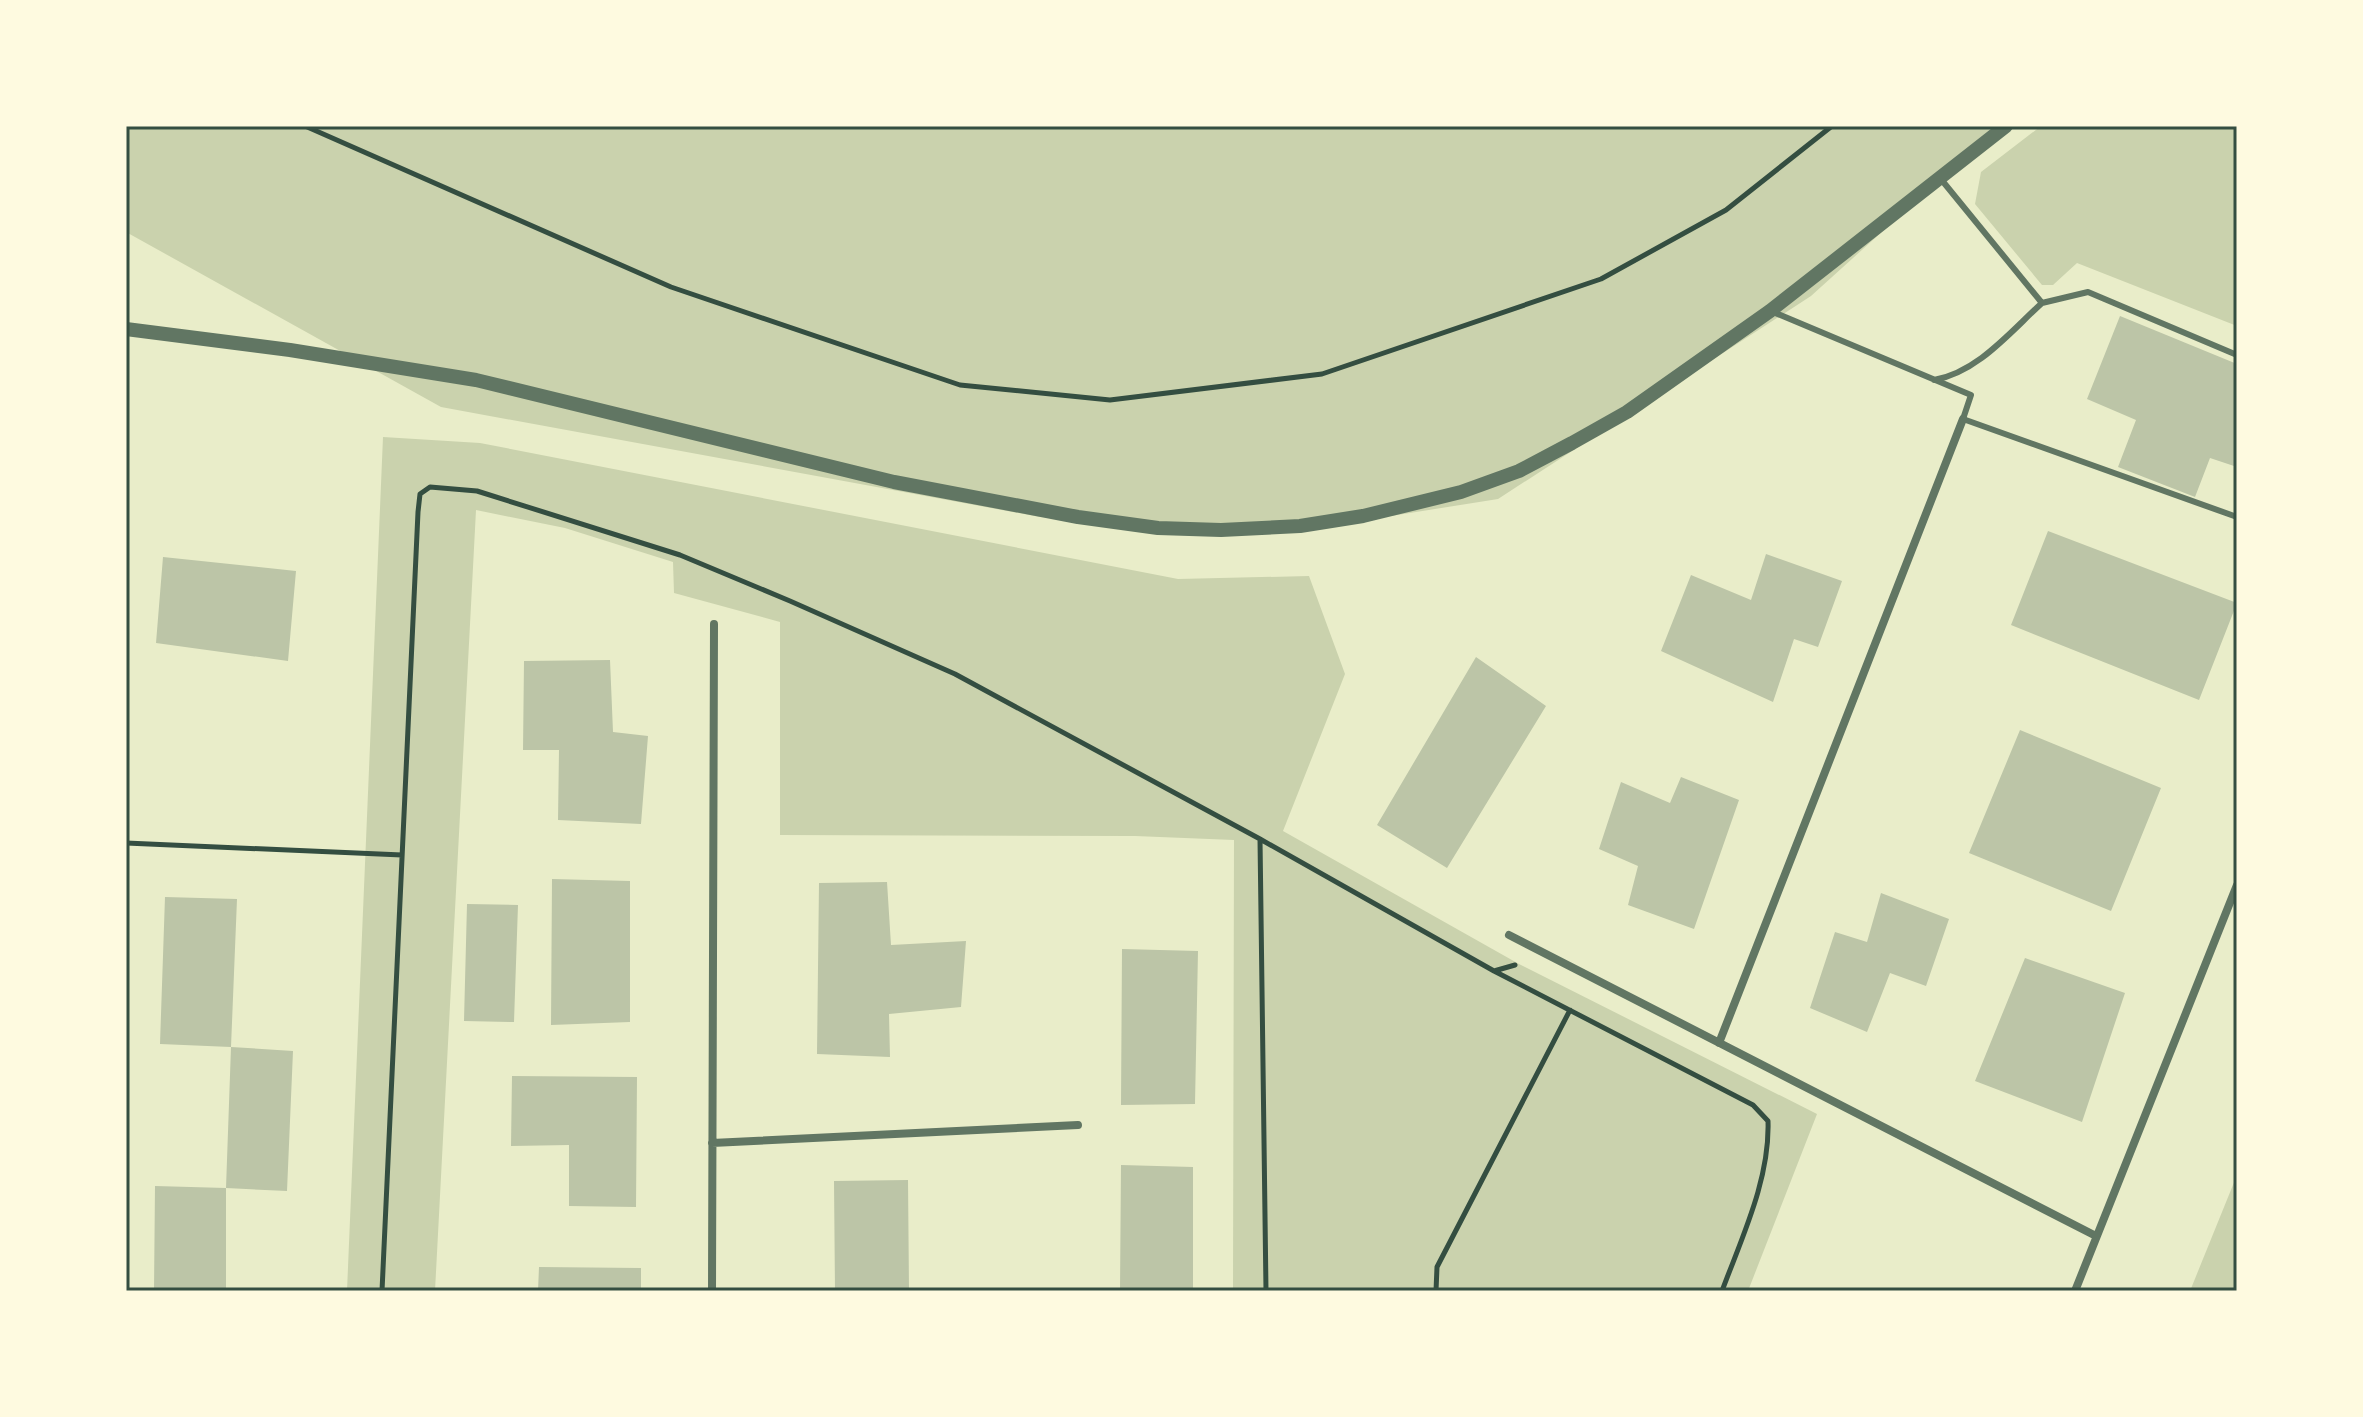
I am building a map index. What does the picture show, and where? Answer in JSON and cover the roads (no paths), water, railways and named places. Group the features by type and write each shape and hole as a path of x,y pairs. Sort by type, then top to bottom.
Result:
{"street":[{"path":"126,329 290,350 476,380 894,482 1078,517 1158,528 1221,530 1300,526 1363,516 1461,492 1519,471 1627,412 1770,311 2006,126"},
{"path":"1719,1043 1963,419"},
{"path":"712,1291 714,624"},
{"path":"2075,1291 2237,885"},
{"path":"1509,935 2096,1236"},
{"path":"712,1143 1078,1125"}],"lane":[{"path":"1940,178 2042,303"},
{"path":"1934,380 1949,377 1974,364 2042,303 2088,292 2237,355"},
{"path":"1770,311 1971,395 1963,419 2237,517"}]}
